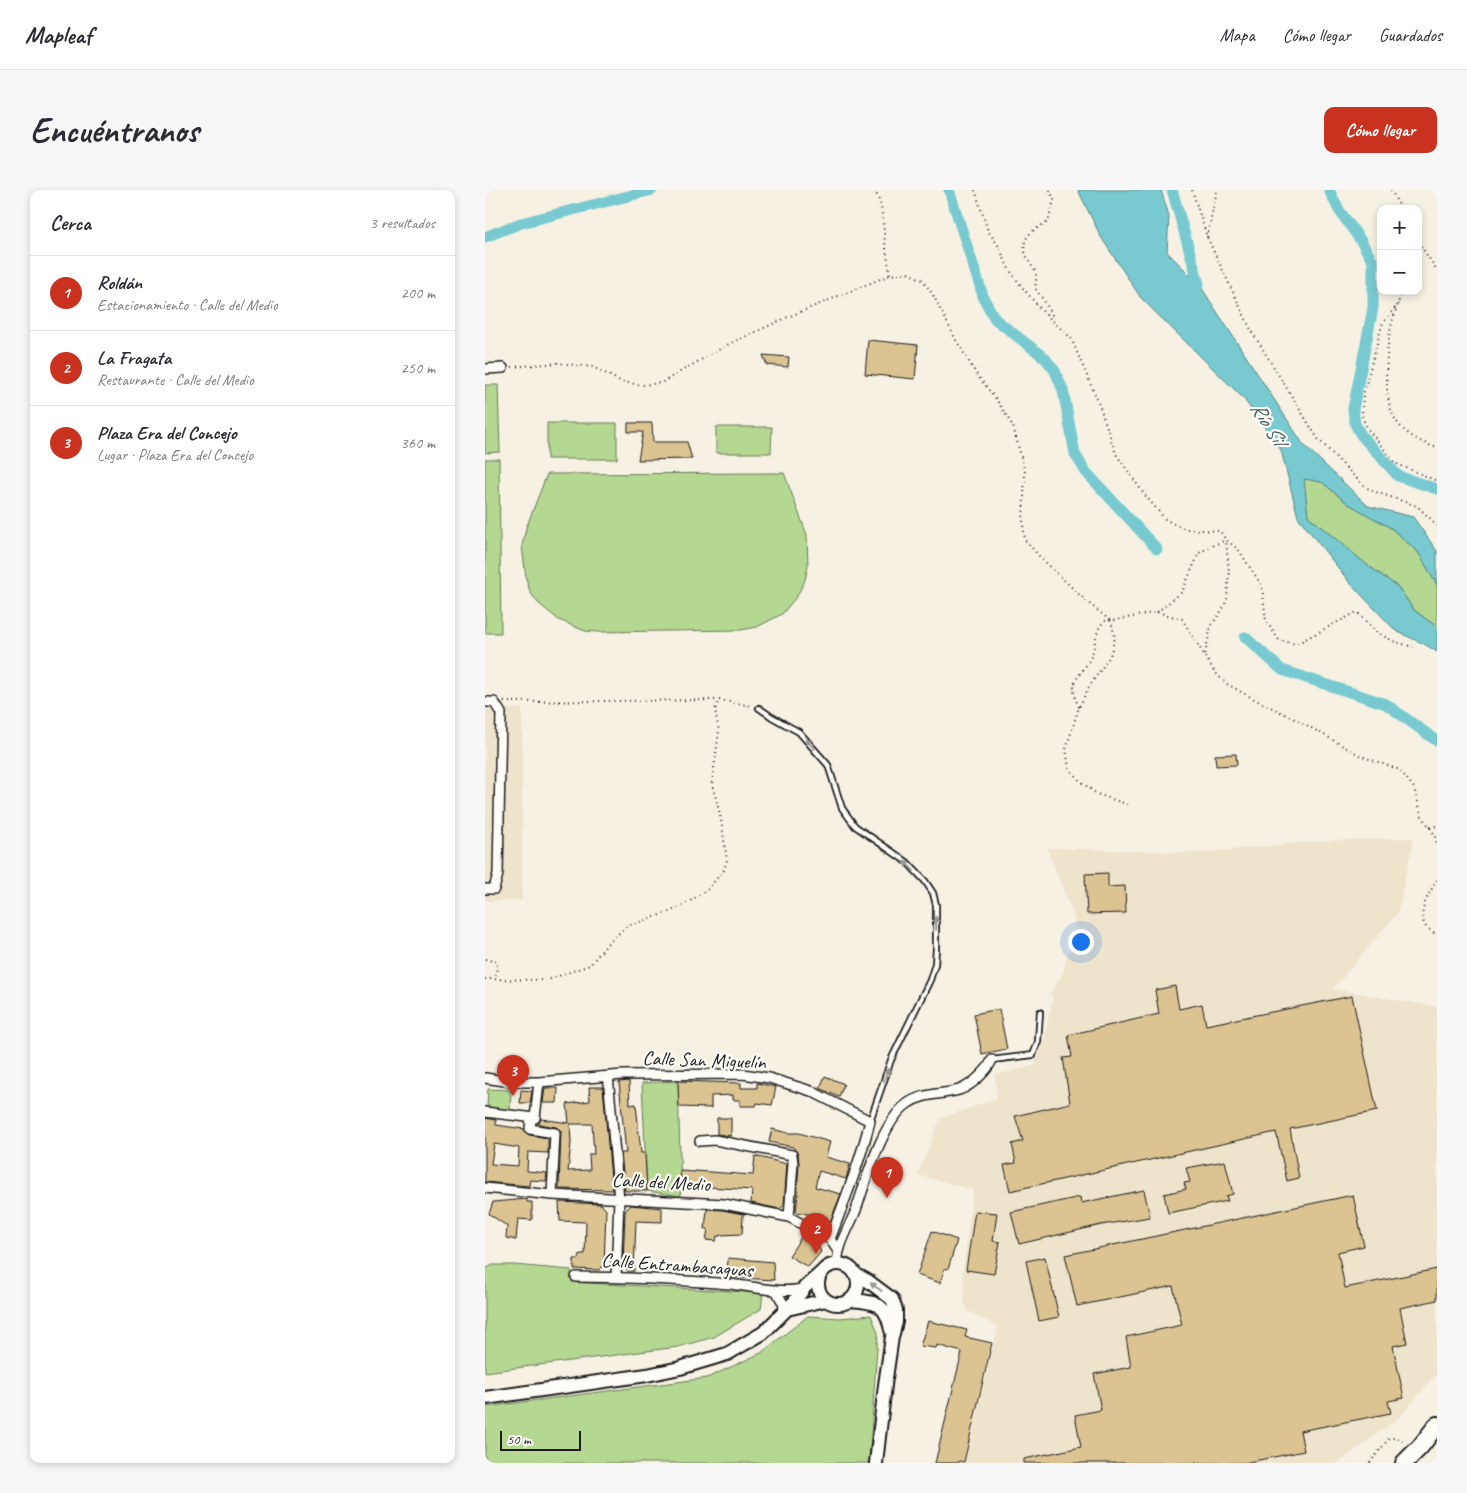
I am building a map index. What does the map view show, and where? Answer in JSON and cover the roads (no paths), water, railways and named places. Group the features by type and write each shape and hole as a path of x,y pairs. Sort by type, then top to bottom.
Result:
{"highway":[{"path":"1403,1463 1437,1425"}],"street":[{"path":"485,368 503,368"},
{"path":"485,889 494,889 498,874 501,714 490,702"},
{"path":"485,1398 647,1375 727,1354 763,1333 793,1307 805,1288 838,1258 873,1159 898,1112 918,1097 960,1090 972,1084 989,1068 992,1060"},
{"name":"Calle San Miguelín","path":"485,1078 511,1082 539,1082 608,1076 743,1074 769,1078 811,1091 870,1121"},
{"path":"608,1076 619,1199 616,1277"},
{"path":"485,1112 535,1118 539,1082"},
{"path":"531,1118 530,1129 555,1133 552,1195"},
{"path":"870,1121 850,1188 830,1239 838,1258 855,1274 892,1299 896,1310 896,1322 892,1337 876,1463"},
{"path":"700,1141 715,1140 792,1155 789,1217"},
{"name":"Calle del Medio","path":"485,1188 552,1195 724,1204 789,1217 830,1239"},
{"path":"823,1271 819,1278 819,1288 820,1293 826,1300 840,1304 850,1300 876,1303 885,1309 889,1317 892,1337"},
{"path":"850,1300 857,1291 858,1284 855,1274"},
{"name":"Calle Entrambasaguas","path":"576,1277 657,1278 796,1291 805,1288"},
{"name":"Calle Entrambasaguas","path":"776,1290 786,1294 793,1307"},
{"name":"Calle Entrambasaguas","path":"776,1290 784,1305 793,1307"},
{"path":"793,1307 826,1300"}],"lane":[{"path":"759,708 799,732 828,765 842,808 855,826 907,862 925,881 933,893 936,905 935,964 930,980 891,1060 870,1121"},
{"path":"992,1060 1033,1055 1038,1042 1040,1012"}],"water":[{"name":"Río Sil","path":"1078,190 1161,190 1169,216 1167,252 1199,284 1303,444 1368,506 1413,517 1437,551 1437,585 1418,552 1391,528 1347,503 1322,482 1304,479 1308,516 1366,564 1398,587 1414,610 1437,627 1437,652 1396,631 1350,583 1298,517 1281,450 1243,398 1141,298 1101,237"}],"waterway":[{"path":"485,237 521,223 652,190"},
{"path":"949,190 984,299 995,319 1045,358 1055,371 1063,390 1075,454 1086,472 1157,549"},
{"path":"1172,190 1199,284"},
{"path":"1329,190 1339,210 1373,262 1373,308 1353,409 1355,424 1361,435 1398,476 1437,489"},
{"path":"1245,637 1282,670 1386,704 1437,741"}],"place":[{"name":"Plaza Era del Concejo","path":"513,1096"},
{"name":"Roldán","path":"887,1198"},
{"name":"La Fragata","path":"816,1254"}]}
